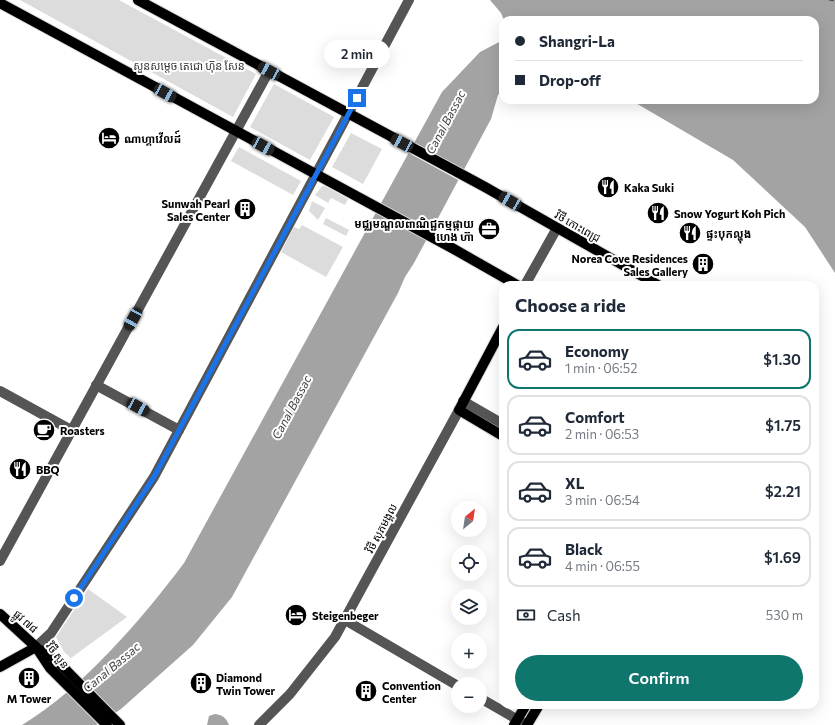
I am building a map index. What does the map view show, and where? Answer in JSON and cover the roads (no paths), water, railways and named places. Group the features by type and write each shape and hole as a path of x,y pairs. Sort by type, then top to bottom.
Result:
{"main road":[{"name":"វិថី កោះពេជ្រ","path":"138,0 388,136 486,187 651,281"},
{"path":"0,3 452,248 510,281"},
{"name":"វិថី សុភមង្គល","path":"461,406 499,335"},
{"path":"461,406 499,433"},
{"name":"ផ្លូវ ៧៨","path":"0,614 36,647"},
{"path":"0,667 36,647"},
{"name":"វិថី សួន","path":"36,647 120,725"},
{"name":"វិថី សួន","path":"54,664 107,725"},
{"path":"521,724 525,709"},
{"path":"521,724 535,709"}],"street":[{"path":"36,647 51,633 154,477 409,0"},
{"path":"0,561 269,71"},
{"path":"528,281 557,228"},
{"path":"96,385 179,430"},
{"path":"0,391 71,430"},
{"path":"461,406 499,422"},
{"name":"វិថី សុភមង្គល","path":"259,725 290,694 316,663 345,620 461,406"},
{"path":"345,620 451,682"},
{"path":"487,702 521,724"}],"water":[{"path":"490,0 835,0 835,273 805,227 733,160 637,104 819,104 819,16 502,16"},
{"name":"Canal Bassac","path":"499,42 499,94 491,119 232,597 193,645 121,709 96,725 22,725 67,692 110,652 149,607 184,563 442,92 480,52"},
{"path":"215,714 224,717 229,725 207,725 209,716"}],"place":[{"name":"ណាហ្គាវើលដ៍","path":"109,138"},
{"name":"Kaka Suki","path":"608,187"},
{"name":"Sunwah Pearl Sales Center","path":"245,209"},
{"name":"Snow Yogurt Koh Pich","path":"658,213"},
{"name":"មជ្ឈមណ្ឌលពាណិជ្ជកម្មផ្កាយ ហេង ហ៊ា","path":"489,229"},
{"name":"ផ្ទះបុកល្ហុង","path":"690,233"},
{"name":"Norea Cove Residences Sales Gallery","path":"703,264"},
{"name":"Roasters","path":"44,430"},
{"name":"BBQ","path":"20,469"},
{"name":"Steigenbeger","path":"296,615"},
{"name":"M Tower","path":"29,678"},
{"name":"Diamond Twin Tower","path":"201,683"},
{"name":"Convention Center","path":"366,691"}],"park label":[{"name":"សួនសម្តេច តេជោ ហ៊ុន សែន","path":"189,65"}]}
